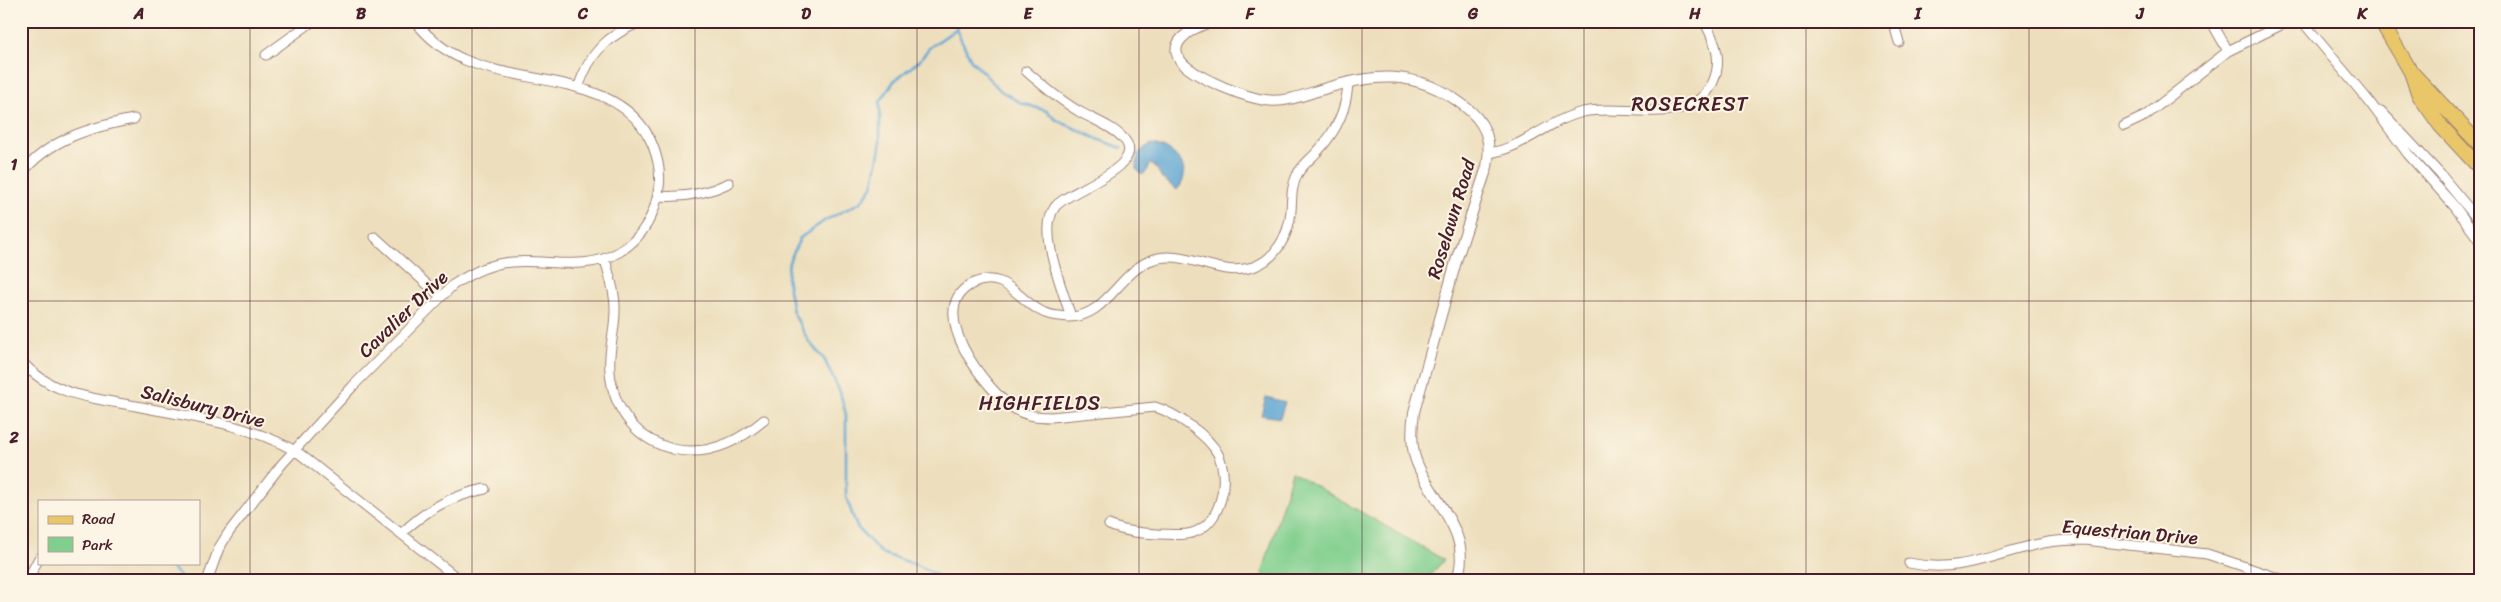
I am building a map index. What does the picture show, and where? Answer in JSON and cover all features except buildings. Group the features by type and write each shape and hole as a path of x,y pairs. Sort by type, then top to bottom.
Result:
{"main road":[{"path":"2381,21 2411,72 2419,95 2440,125 2480,168"},
{"path":"2411,72 2425,84 2480,146"}],"street":[{"path":"266,55 313,21"},
{"name":"Cavalier Drive","path":"207,581 219,548 228,532 294,450 440,296 468,276 496,264 525,261 575,264 605,259 627,246 639,235 653,213 658,196 658,161 643,127 620,104 578,88 482,66 464,60 433,42 415,21"},
{"path":"578,88 584,71 598,48 620,31 643,21"},
{"name":"Roselawn Road","path":"1214,21 1187,32 1179,43 1180,57 1188,68 1234,91 1265,100 1283,101 1348,82 1387,76 1410,79 1434,87 1449,95 1477,117 1487,134 1489,152 1414,412 1412,426 1415,454 1420,468 1455,531 1461,560 1456,581"},
{"path":"1489,152 1510,148 1554,122 1585,112 1601,109 1670,111 1691,105 1707,92 1718,68 1716,47 1704,21"},
{"path":"1893,21 1899,42"},
{"path":"2212,21 2228,51"},
{"path":"2124,126 2145,116 2228,51 2289,21"},
{"path":"2302,21 2368,100 2392,134 2455,207 2480,241"},
{"path":"1026,71 1056,96 1122,137 1128,150 1126,158 1114,172 1061,201 1050,216 1048,230 1052,253 1071,317"},
{"path":"1110,525 1132,532 1149,534 1194,532 1202,528 1213,517 1223,489 1222,469 1215,449 1187,423 1161,409 1143,407 1051,417 1035,416 1015,409 1004,401 972,362 959,341 954,322 957,300 961,293 973,283 990,280 1009,285 1034,308 1046,314 1071,317 1082,316 1098,308 1132,273 1160,257 1184,258 1231,270 1252,267 1273,255 1286,235 1290,223 1292,185 1300,170 1325,144 1342,118 1348,95 1348,82"},
{"path":"2368,100 2403,132 2480,222"},
{"path":"21,174 40,154 65,139 89,130 134,119"},
{"path":"658,196 683,197 698,195 730,183"},
{"path":"375,238 440,296"},
{"path":"605,259 616,308 610,357 612,386 617,403 628,422 652,440 669,447 690,451 723,446 751,431 764,420"},
{"name":"Salisbury Drive","path":"21,361 29,370 45,382 73,395 215,422 252,433 294,450 461,581"},
{"path":"21,377 29,370"},
{"path":"402,533 441,502 485,489"},
{"name":"Equestrian Drive","path":"1909,562 1924,566 1951,567 1965,565 2036,544 2085,540 2207,554 2287,581"},
{"path":"27,581 38,560"}],"green space":[{"path":"1292,472 1444,560 1425,581 1272,581 1262,574"}],"water":[{"path":"1152,144 1174,154 1180,160 1184,174 1177,190 1162,178 1155,166 1150,164 1147,171 1142,175 1136,169 1140,154 1144,148"},
{"path":"1266,397 1285,402 1280,418 1261,415"}],"waterway":[{"path":"948,581 917,565 881,553 857,527 846,497 846,415 840,392 824,359 809,342 793,312 787,278 789,262 800,238 824,221 861,202 872,187 880,148 880,102 894,81 920,60 929,48 956,29 958,21"},
{"path":"956,29 971,60 1001,91 1021,103 1047,111 1055,119 1121,148"},
{"path":"1135,153 1141,156"},
{"path":"168,564 184,581"}],"district":[{"name":"ROSECREST","path":"1690,104"},
{"name":"HIGHFIELDS","path":"1040,403"}]}
